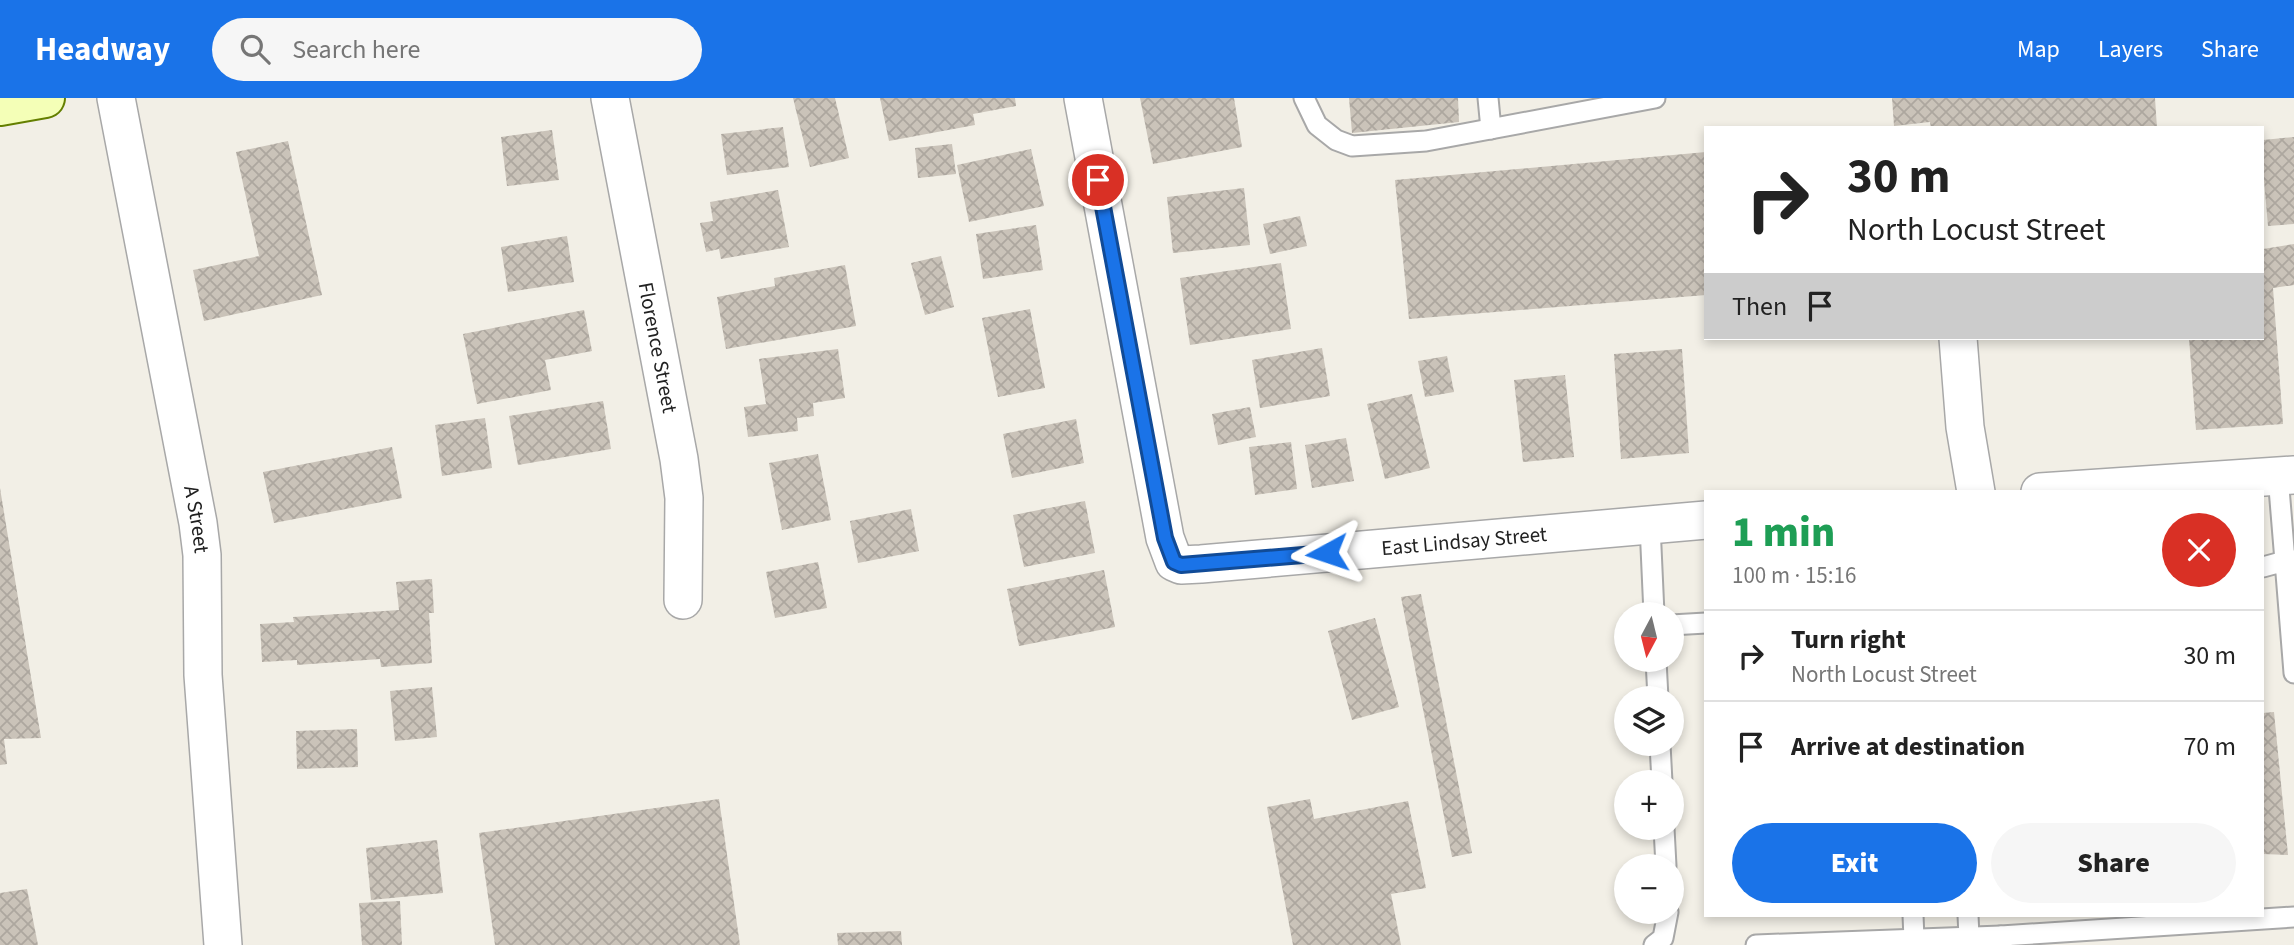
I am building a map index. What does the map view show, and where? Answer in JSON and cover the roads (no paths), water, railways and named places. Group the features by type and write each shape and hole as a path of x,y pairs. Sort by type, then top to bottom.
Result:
{"street":[{"path":"0,106 44,98"},
{"name":"A Street","path":"116,98 200,544 203,675 223,945"},
{"name":"Florence Street","path":"610,98 679,459 684,498 683,600"},
{"name":"East Lindsay Street","path":"1083,98 1165,538 1174,562 1181,565 1704,520"},
{"path":"1958,340 1965,427 1976,490"},
{"path":"2069,490 2286,475"}],"lane":[{"path":"1304,98 1317,125 1336,140 1352,146 1426,141 1655,98"},
{"path":"1488,98 1491,129"},
{"path":"2286,475 2294,670"},
{"path":"1650,525 1653,602"},
{"path":"2264,567 2290,560"},
{"path":"1684,625 1704,624"},
{"path":"1913,917 1914,939"},
{"path":"1968,917 1969,937"},
{"path":"1756,945 1969,937 2001,940 2294,917"},
{"path":"1654,945 1663,938 1666,924"}]}
